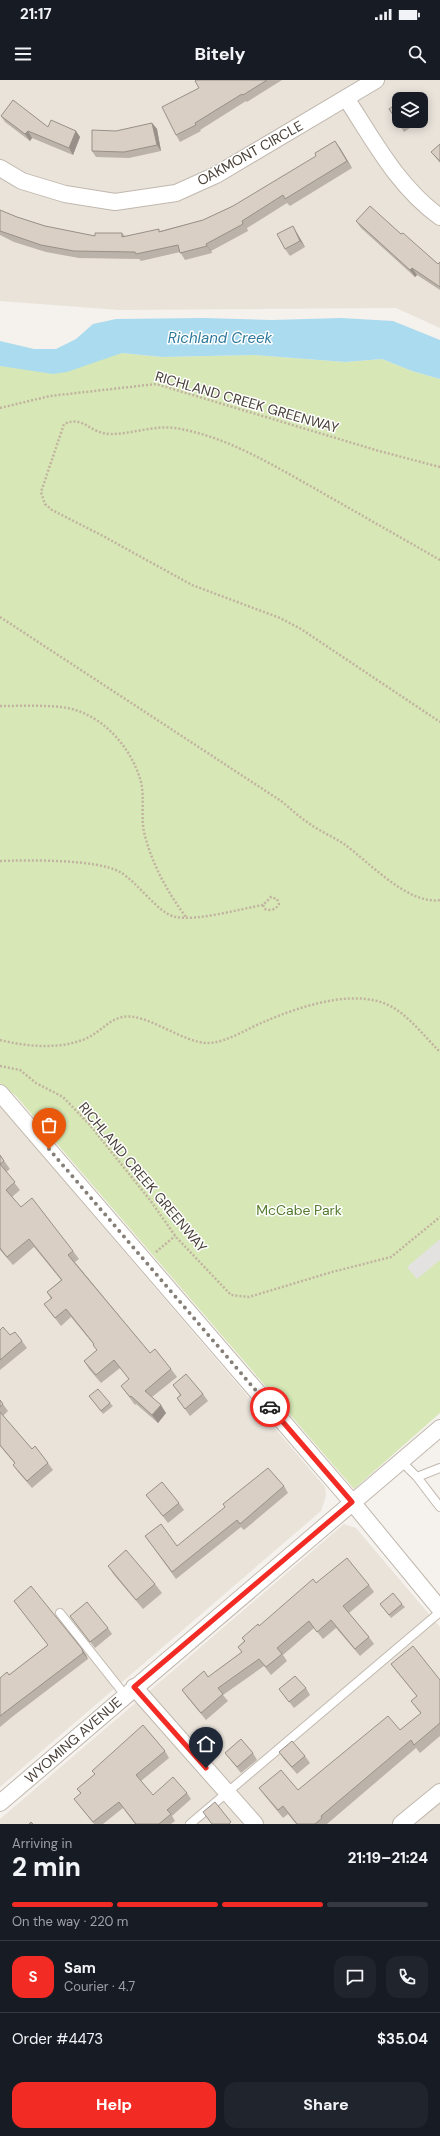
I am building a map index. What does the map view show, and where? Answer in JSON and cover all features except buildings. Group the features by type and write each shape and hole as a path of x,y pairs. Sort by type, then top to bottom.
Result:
{"street":[{"name":"OAKMONT CIRCLE","path":"0,168 22,181 65,194 115,202 176,193 216,175 376,80"},
{"path":"346,98 395,175 421,204 440,217"},
{"path":"0,1093 352,1502 440,1608"},
{"name":"WYOMING AVENUE","path":"0,1803 129,1691 352,1502 402,1462 440,1428"},
{"path":"129,1691 227,1792 254,1824"},
{"path":"401,1824 440,1792"}],"lane":[{"path":"402,1462 417,1477 440,1507"},
{"path":"417,1477 440,1468"},
{"path":"190,1824 440,1612"},
{"path":"60,1614 129,1691"}],"path":[{"name":"RICHLAND CREEK GREENWAY","path":"0,408 50,396 156,384 379,451 440,467"},
{"path":"440,560 275,466 228,444 174,428 111,434 94,431 82,422 72,421 64,424 40,492 45,504 52,510 103,536 173,576 192,585 280,618 301,629 440,722"},
{"path":"0,617 281,801 307,822 345,845 364,861 414,896 433,901 440,900"},
{"path":"0,706 62,707 86,714 102,723 117,740 130,756 141,782 144,834 151,857 173,899 186,917"},
{"path":"0,861 102,865 119,871 132,880 165,914 186,917 263,905 271,897 277,899 279,904 273,910 265,909 263,905"},
{"path":"0,1040 33,1045 71,1044 90,1037 112,1022 126,1016 141,1019 198,1041 210,1043 224,1039 283,1015 328,1002 358,997 383,1003 397,1010 440,1052"},
{"name":"RICHLAND CREEK GREENWAY","path":"0,1066 20,1070 36,1083 63,1097 89,1124 150,1200 175,1236 228,1293 236,1297 249,1297 332,1272 397,1255 440,1217"},
{"path":"152,1256 175,1236"}],"shaded area":[{"path":"0,80 440,80 440,328 396,308 119,310 0,301"},
{"path":"0,1106 325,1487 326,1496 321,1511 0,1787"},
{"path":"440,1239 440,1260 417,1279 407,1267"},
{"path":"344,1524 356,1528 440,1627 440,1824 0,1824 0,1819"}],"green space":[{"name":"McCabe Park","path":"122,353 162,357 254,355 345,362 382,359 412,371 440,379 440,1413 354,1489 16,1096 0,1083 0,363"}],"water":[{"name":"Richland Creek","path":"204,318 272,320 341,318 393,321 440,340 440,379 412,371 382,359 345,362 254,355 162,357 122,353 67,372 53,374 0,366 0,341 34,349 56,349 76,339 93,324 116,319"}],"way so far":[{"path":"49,1149 270,1407"}],"route":[{"path":"206,1768 134,1687 352,1502 270,1407"}]}
